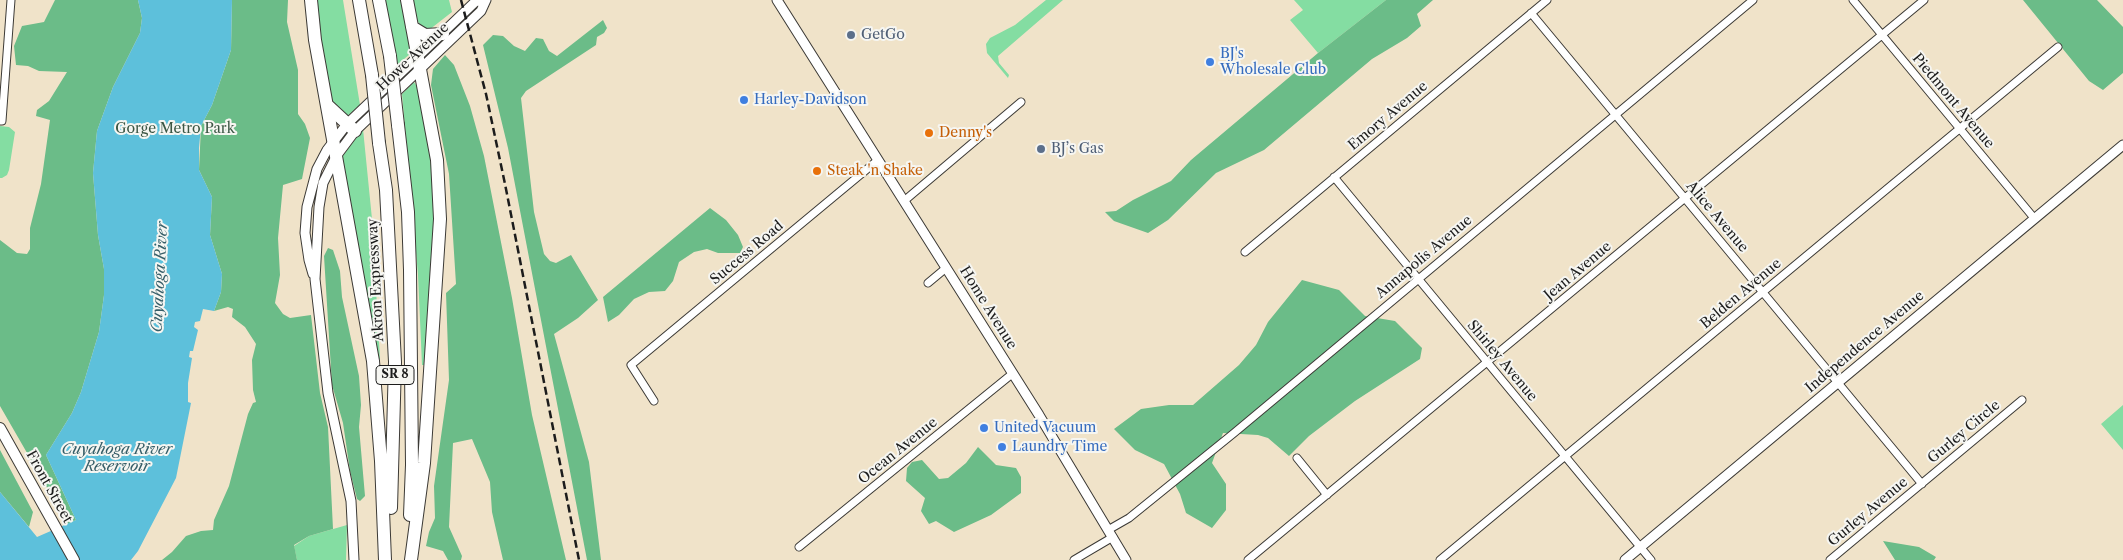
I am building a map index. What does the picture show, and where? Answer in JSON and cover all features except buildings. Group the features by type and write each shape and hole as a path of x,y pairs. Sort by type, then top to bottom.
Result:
{"highway":[{"path":"311,0 315,40 337,148 373,360 387,560"},
{"name":"Akron Expressway","path":"359,0 372,75 386,190 395,362 387,560"},
{"name":"SR 8","path":"379,0 390,56 408,212 412,347 412,464 409,560"},
{"path":"407,0 437,160 440,242 424,464 409,560"},
{"path":"412,27 425,35 443,34"},
{"path":"327,105 351,128"}],"main road":[{"name":"Front Street","path":"0,428 74,560"}],"street":[{"path":"0,120 2,121 11,0"},
{"name":"Howe Avenue","path":"337,148 351,128 419,64 481,11 484,0 475,2 443,34 419,64"},
{"name":"Home Avenue","path":"777,0 904,200 1126,560"},
{"name":"Emory Avenue","path":"1245,252 1547,0"},
{"name":"Annapolis Avenue","path":"1074,560 1111,534 1182,476 1753,0"},
{"name":"Piedmont Avenue","path":"1853,0 2034,218"},
{"name":"Jean Avenue","path":"1248,560 1924,0"},
{"name":"Alice Avenue","path":"1531,13 1922,484"},
{"name":"Belden Avenue","path":"1440,560 2058,46"},
{"path":"904,200 1021,102"},
{"name":"Independence Avenue","path":"1625,560 2123,145"},
{"path":"315,279 308,260 305,234 307,207 320,161 337,148"},
{"path":"337,148 323,183 319,207 315,279 328,393 351,501 354,560"},
{"name":"Success Road","path":"654,401 631,366 878,160"},
{"name":"Shirley Avenue","path":"1334,177 1651,560"},
{"path":"928,283 946,268"},
{"name":"Ocean Avenue","path":"799,547 1012,374"},
{"name":"Gurley Circle","path":"1922,484 2022,400"},
{"path":"1297,458 1327,495"},
{"name":"Gurley Avenue","path":"1830,560 1922,484"}],"green space":[{"path":"55,0 138,0 142,18 140,33 113,87 97,131 93,173 98,235 104,269 104,295 99,332 81,392 72,413 46,455 76,520 68,524 0,406 0,240 17,253 27,254 30,249 30,228 41,184 50,120 36,116 37,110 49,101 67,72 39,71 28,66 16,65 14,46 22,26 44,22"},
{"path":"232,0 288,0 287,22 298,70 298,114 305,124 310,138 302,179 283,185 278,238 280,275 275,303 283,314 290,318 311,315 320,393 328,427 333,529 309,536 294,545 297,560 162,560 186,536 201,531 213,530 214,520 229,486 248,414 253,403 256,402 253,390 252,360 256,344 245,327 232,317 233,309 228,307 214,311 221,292 222,274 210,235 212,197 199,170 201,126 212,105 231,50"},
{"path":"314,0 343,0 360,105 345,118 332,103"},
{"path":"385,0 401,0 405,18 410,54 397,65"},
{"path":"410,0 449,0 452,12 429,30 421,27 414,14"},
{"path":"1046,0 1063,0 998,56 999,63 1009,75 1008,78 987,53 986,44 990,38 1015,25"},
{"path":"1294,0 1386,0 1318,53 1290,20 1303,10"},
{"path":"1386,0 1433,0 1417,14 1421,26 1407,38 1372,59 1264,150 1216,173 1168,220 1148,233 1114,221 1105,212 1116,211 1133,200 1171,181 1191,160 1318,53"},
{"path":"2023,0 2097,0 2123,27 2123,73 2103,90 2089,81"},
{"path":"603,20 607,28 604,33 597,37 596,45 526,91 521,98 534,212 544,254 550,261 556,263 571,255 598,300 578,318 554,334 589,462 601,560 587,560 508,148 483,45 493,35 503,36 514,46 525,51 536,38 543,39 549,51 557,56"},
{"path":"445,55 454,65 470,106 484,156 512,298 532,415 566,560 503,560 492,512 490,482 472,439 453,443 449,527 462,556 461,560 448,560 443,551 426,546 435,518 434,486 449,380 446,293 456,284 449,174 431,85 433,69"},
{"path":"414,82 418,88 427,131 436,210 427,365 422,365 418,275 402,94"},
{"path":"0,126 9,127 15,132 9,170 7,175 2,178 0,178"},
{"path":"363,129 372,219 380,359 377,360 342,157"},
{"path":"710,208 726,220 738,235 743,247 740,253 718,253 707,249 694,252 679,262 673,281 665,291 649,292 634,299 619,315 608,322 603,297"},
{"path":"328,248 333,250 340,271 342,297 359,376 361,405 359,427 365,496 360,501 357,499 350,471 343,423 332,385 324,256"},
{"path":"1302,280 1339,290 1365,316 1395,321 1422,348 1420,359 1355,401 1309,436 1289,456 1268,438 1258,435 1223,433 1212,463 1226,484 1226,510 1212,528 1186,513 1180,494 1164,464 1135,450 1114,429 1141,409 1169,405 1193,405 1239,365 1256,345 1268,322"},
{"path":"2123,405 2123,450 2101,424"},
{"path":"978,447 996,465 1016,468 1021,477 1021,493 991,515 954,532 936,521 929,524 921,511 925,498 906,481 907,468 912,462 922,460 939,479 948,478 966,463"},
{"path":"0,450 33,512 29,527 0,492"},
{"path":"347,525 346,560 297,560 294,546 309,536"},
{"path":"1883,541 1919,547 1936,557 1934,560 1895,560"}],"water":[{"name":"Cuyahoga River Reservoir","path":"138,0 232,0 231,50 212,105 201,126 199,148 199,170 212,197 210,235 222,274 221,292 214,311 203,309 200,321 195,322 194,327 198,330 193,351 190,351 189,357 192,358 188,383 188,402 191,403 176,478 138,551 131,560 0,560 0,492 37,537 76,520 46,455 72,413 81,392 99,332 104,295 104,269 98,235 93,173 97,131 113,87 140,33 142,18"}],"railway":[{"path":"461,0 486,94 505,184 579,560"}],"place":[{"name":"GetGo","path":"851,35"},
{"name":"BJ's Wholesale Club","path":"1210,62"},
{"name":"Harley-Davidson","path":"744,100"},
{"name":"Denny's","path":"929,133"},
{"name":"BJ’s Gas","path":"1041,149"},
{"name":"Steak 'n Shake","path":"817,171"},
{"name":"United Vacuum","path":"984,428"},
{"name":"Laundry Time","path":"1002,447"}],"park label":[{"name":"Gorge Metro Park","path":"175,129"}],"water label":[{"name":"Cuyahoga River","path":"160,277"}]}
